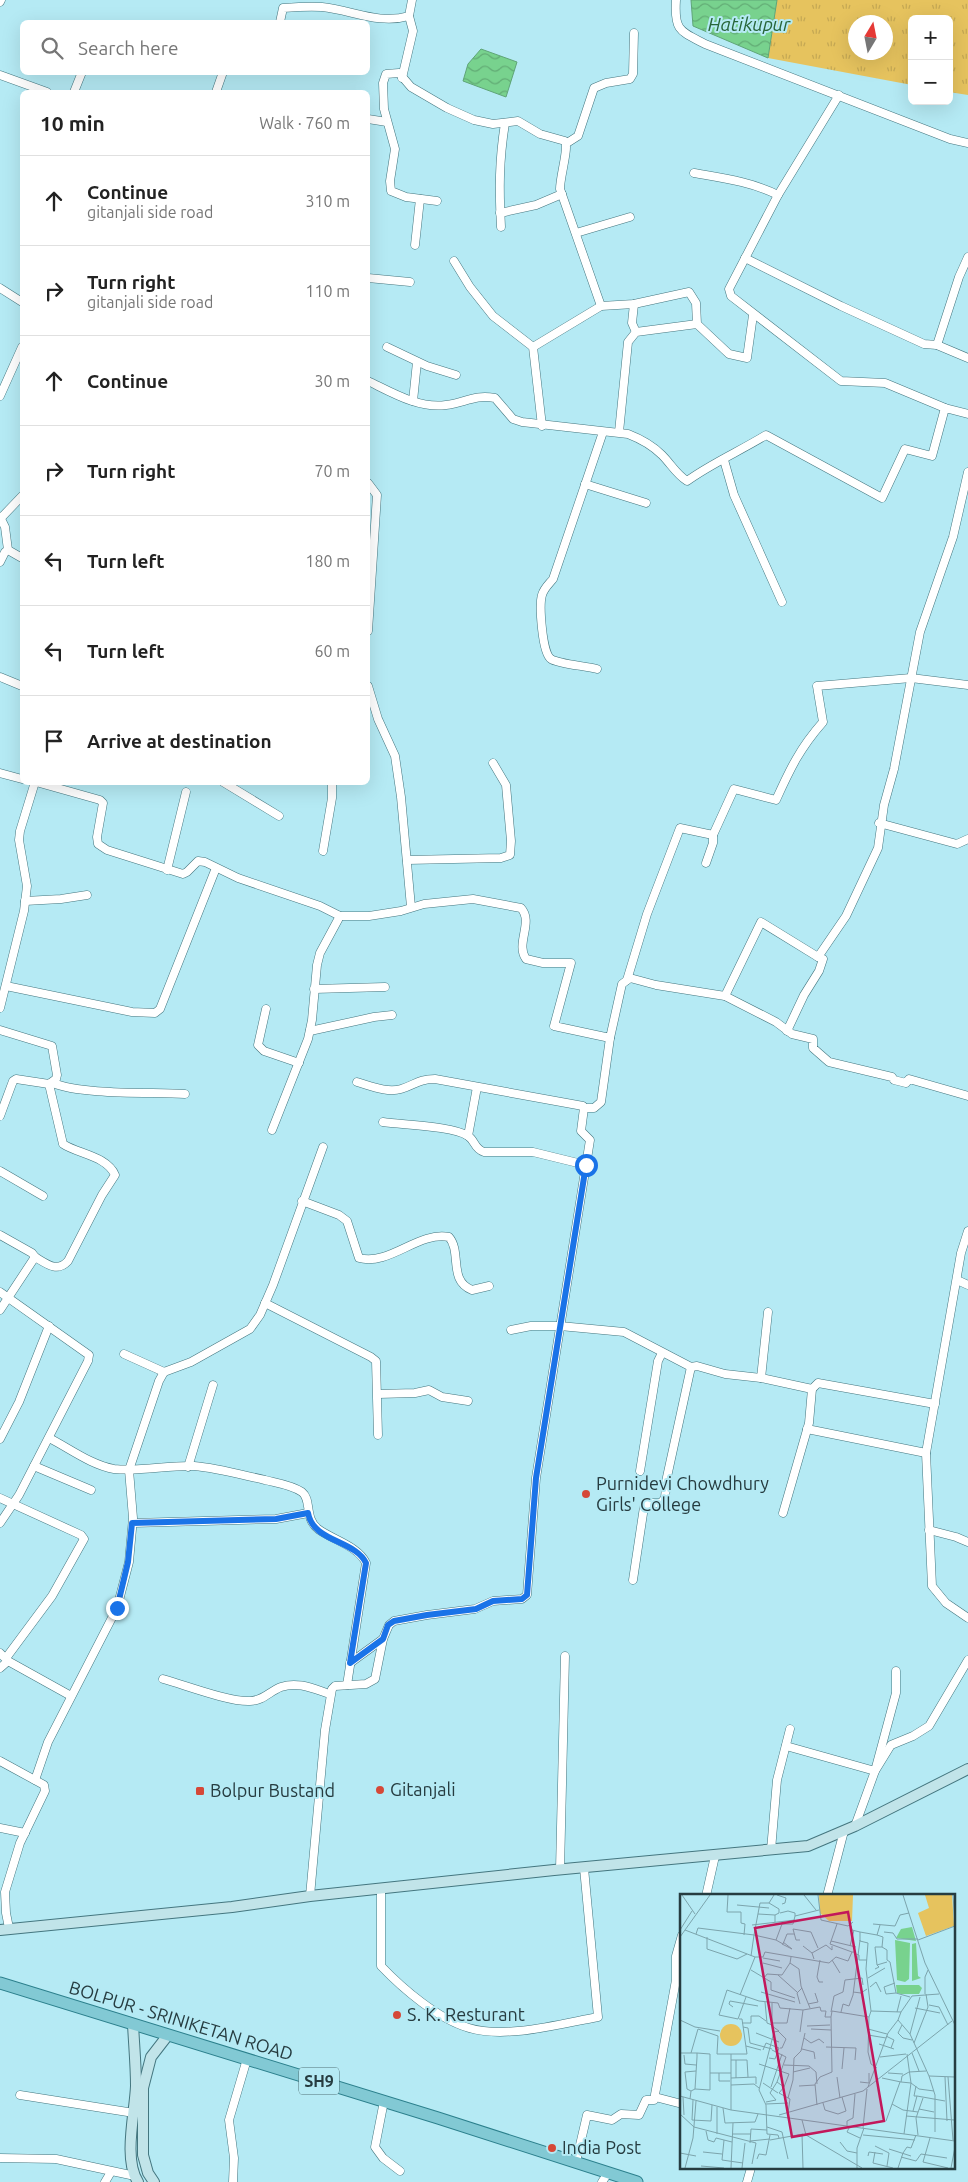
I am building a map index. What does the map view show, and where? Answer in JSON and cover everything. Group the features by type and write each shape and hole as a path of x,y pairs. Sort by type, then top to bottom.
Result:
{"main road":[{"name":"BOLPUR - SRINIKETAN ROAD","path":"0,1985 384,2101 576,2162 605,2177 637,2182"}],"street":[{"path":"402,78 413,31 409,16 412,0"},
{"path":"676,0 675,19 682,32 705,44 950,139 968,143"},
{"path":"280,20 283,4 322,7 378,19 397,20 409,16"},
{"path":"567,143 578,136 594,88 606,83 630,79 633,74 634,33"},
{"path":"437,201 395,194 392,191 390,181 395,148 384,109 384,76 396,72 411,87 447,108 474,120 493,124 518,121 540,134 561,139 567,143"},
{"path":"0,74 41,90"},
{"path":"75,90 81,75"},
{"path":"217,90 222,75"},
{"path":"839,95 778,196 729,288 731,296 753,315 841,381 886,384 945,408 968,414"},
{"path":"370,119 387,122"},
{"path":"501,227 499,158 505,124"},
{"path":"567,143 567,151 560,176 562,194 601,306"},
{"path":"694,174 731,180 768,191 778,196"},
{"path":"500,213 536,204 562,194"},
{"path":"415,245 420,199"},
{"path":"576,233 630,217"},
{"path":"937,345 959,277 968,257"},
{"path":"746,258 841,306 924,344 937,345 968,358"},
{"path":"454,260 470,287 493,316 533,347 542,426"},
{"path":"370,278 410,282"},
{"path":"0,288 20,301"},
{"path":"533,347 601,306 634,304 689,292 696,303 697,324 728,354 747,358 753,315"},
{"path":"634,304 632,323 636,332"},
{"path":"619,432 628,342 636,332 697,324"},
{"path":"387,347 417,362 456,375"},
{"path":"413,401 417,362"},
{"path":"0,396 19,365"},
{"path":"370,382 413,401 429,405 446,406 484,396 496,398 512,419 542,426 619,432 644,441 662,456 678,475 687,481 766,434 882,498 905,449 932,456 945,408"},
{"path":"597,669 558,662 550,658 545,651 540,601 543,592 554,579 603,432"},
{"path":"724,460 734,495 782,602"},
{"path":"818,957 846,916 878,848 879,823 920,632 953,536 968,472"},
{"path":"586,484 646,502"},
{"path":"370,486 376,495 370,597"},
{"path":"8,550 5,527 1,517 20,498"},
{"path":"8,550 20,557"},
{"path":"0,562 8,550"},
{"path":"0,678 20,685"},
{"path":"706,863 713,843 713,835 734,789 776,800 796,756 805,742 823,722 817,686 911,678 968,686"},
{"path":"370,693 378,719 395,756 411,907"},
{"path":"407,860 501,858 510,855 511,841 506,784 493,763"},
{"path":"0,773 20,778"},
{"path":"0,1007 25,900 27,886 19,840 20,831 35,785"},
{"path":"47,785 100,800 103,803 97,838 98,844 107,850 183,874 198,861 205,862 238,878 320,906 340,916 369,916 424,904 473,899 521,908 525,913 522,947 526,959 543,963 571,963 554,1026 610,1038"},
{"path":"227,785 279,816"},
{"path":"323,851 332,798 332,785"},
{"path":"167,870 186,792"},
{"path":"879,823 957,844 968,839"},
{"path":"627,980 647,914 680,828 713,835"},
{"path":"6,986 132,1012 155,1013 160,1009 216,868"},
{"path":"25,900 61,899 87,895"},
{"path":"272,1130 310,1031 320,953 340,916"},
{"path":"725,996 761,922 823,959 819,971 804,994 786,1031"},
{"path":"357,1082 388,1090 398,1090 418,1080 427,1079 583,1106 584,1108 594,1108 601,1102 610,1038 622,984 630,978 656,985 725,996 776,1022 786,1031 813,1039 813,1048 829,1062 906,1083 909,1079 968,1096"},
{"path":"314,989 385,987"},
{"path":"266,1009 258,1046 264,1051 299,1063"},
{"path":"310,1031 392,1015"},
{"path":"0,1030 52,1046 57,1074 51,1084 63,1144 106,1164 115,1175 102,1194 68,1261 63,1266 53,1267 0,1235"},
{"path":"0,1116 13,1080 16,1079 89,1090 185,1094"},
{"path":"468,1136 477,1087"},
{"path":"310,1896 330,1694 335,1686 366,1684 375,1679 383,1639 388,1625 394,1621 476,1609 493,1601 522,1599 527,1595 536,1478 590,1140 581,1131 584,1108"},
{"path":"383,1122 449,1130 468,1136 477,1149 484,1152 533,1152 586,1165"},
{"path":"124,1354 164,1372 192,1362 250,1329 265,1303 323,1147"},
{"path":"0,1171 42,1196"},
{"path":"302,1201 339,1215 348,1221 359,1258 366,1259 383,1256 413,1243 438,1236 449,1237 453,1245 458,1275 463,1285 472,1290 489,1286"},
{"path":"968,1231 956,1280 926,1453 932,1586 946,1603 968,1618"},
{"path":"0,1310 35,1257"},
{"path":"956,1280 968,1285"},
{"path":"0,1292 89,1355 88,1361 34,1466 0,1523"},
{"path":"265,1303 376,1361 378,1435"},
{"path":"761,1378 768,1312"},
{"path":"0,1439 19,1402 49,1326"},
{"path":"511,1330 531,1326 560,1326 624,1332 691,1367 696,1366 725,1374 761,1378 812,1389"},
{"path":"640,1471 658,1361 662,1353"},
{"path":"633,1580 644,1507 649,1503 661,1503 665,1498 691,1367"},
{"path":"35,1780 48,1742 117,1608 128,1562 132,1523 129,1470 146,1416 164,1372"},
{"path":"783,1513 807,1429 812,1389 818,1383 935,1404"},
{"path":"188,1466 213,1385"},
{"path":"378,1394 415,1393 429,1390 442,1397 468,1402"},
{"path":"807,1429 926,1453"},
{"path":"48,1438 100,1465 129,1470 188,1466 230,1472 293,1488 305,1495 309,1519 315,1527 334,1540 357,1550 362,1554 366,1563 347,1685"},
{"path":"34,1466 91,1490"},
{"path":"0,1498 81,1535 84,1539 52,1596 5,1657 0,1668"},
{"path":"132,1523 276,1519 308,1513"},
{"path":"929,1530 968,1542"},
{"path":"350,1663 383,1639"},
{"path":"560,1870 565,1656"},
{"path":"5,1657 71,1696"},
{"path":"875,1771 891,1745 913,1736 929,1726 968,1660"},
{"path":"855,1826 875,1771 896,1693 896,1670"},
{"path":"163,1679 236,1700 261,1700 281,1687 290,1685 304,1685 330,1694"},
{"path":"771,1850 777,1780 790,1729"},
{"path":"786,1746 875,1771"},
{"path":"0,1762 44,1785 45,1791 25,1833 5,1892 5,1929 232,1907 382,1888 808,1846 855,1826 968,1769"},
{"path":"0,1828 25,1833"},
{"path":"828,1894 844,1831"},
{"path":"706,1894 715,1856"},
{"path":"382,1888 381,1966 402,1988 438,2013 469,2028 509,2032 598,2017 584,1868"},
{"path":"655,2098 676,1980 676,1956 680,1942"},
{"path":"0,2158 56,2159 136,2179 131,2154 136,2088 133,2024"},
{"path":"154,2182 148,2173 143,2155 143,2088 151,2056 168,2035"},
{"path":"233,2182 234,2158 229,2120 247,2059"},
{"path":"20,2095 134,2113"},
{"path":"576,2162 587,2115 612,2120 621,2114 639,2114 646,2100 654,2100 655,2098 680,2104"},
{"path":"384,2101 375,2147 383,2158 400,2171"},
{"path":"105,2182 111,2172"}],"green space":[{"path":"777,0 968,0 968,95 953,93 953,15 908,15 908,84 768,58"}],"water":[{"name":"Hatikupur","path":"691,0 777,0 768,58 693,26"},
{"path":"481,49 517,62 506,97 463,81 468,64"}],"place":[{"name":"Purnidevi Chowdhury Girls' College","path":"586,1494"},
{"name":"Gitanjali","path":"380,1790"},
{"name":"Bolpur Bustand","path":"200,1791"},
{"name":"S. K. Resturant","path":"397,2015"},
{"name":"India Post","path":"552,2148"}],"route":[{"path":"117,1608 128,1562 132,1523 276,1519 308,1513 309,1519 315,1527 334,1540 357,1550 362,1554 366,1563 367,1569 350,1663 383,1639 388,1625 394,1621 476,1609 493,1601 522,1599 527,1595 536,1478 586,1165"}]}
